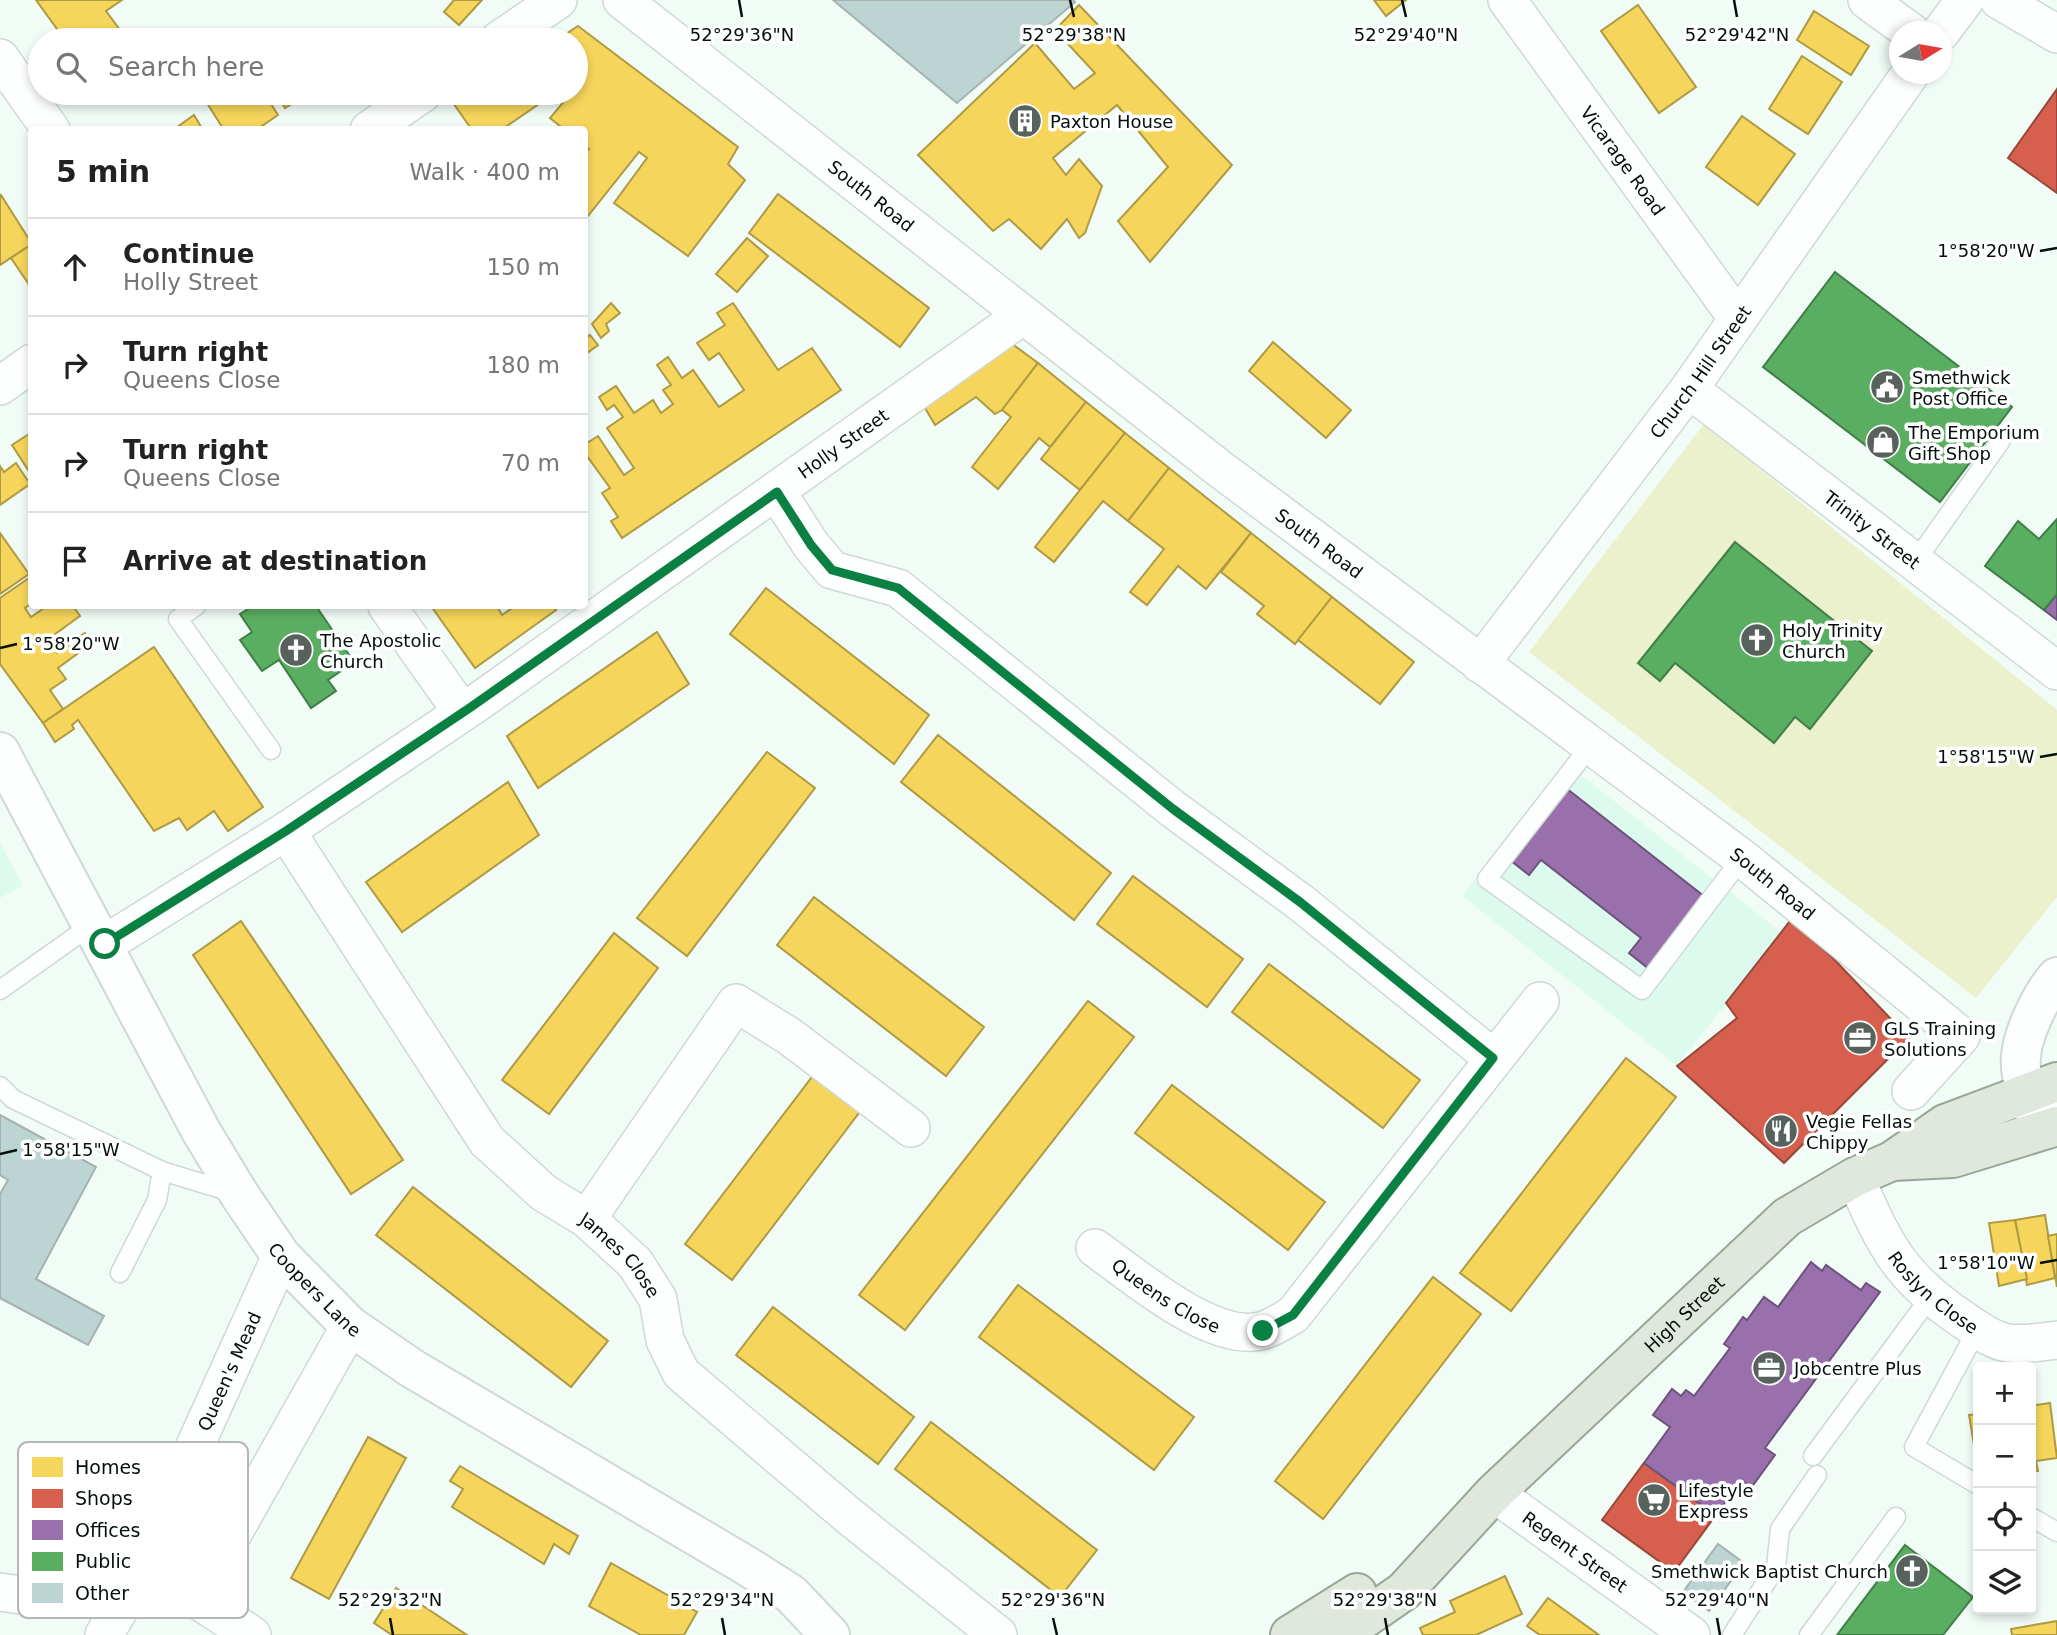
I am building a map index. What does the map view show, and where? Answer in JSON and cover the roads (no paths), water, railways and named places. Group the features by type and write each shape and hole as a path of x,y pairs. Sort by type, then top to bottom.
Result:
{"main road":[{"name":"High Street","path":"1335,1635 1355,1625 1404,1591 1494,1493 1787,1217 1855,1177 1892,1161 1945,1124 2047,1093"},
{"name":"High Street","path":"1892,1161 1953,1158 2057,1126"},
{"name":"High Street","path":"1290,1635 1366,1587 1494,1493"}],"street":[{"path":"517,28 558,0"},
{"name":"South Road","path":"622,0 1022,316 1480,664 1742,858 1962,1036 1911,1091"},
{"name":"Vicarage Road","path":"1507,0 1738,319"},
{"path":"1867,0 1896,21"},
{"path":"1949,21 1965,0"},
{"path":"1999,0 2057,34"},
{"path":"0,58 28,98"},
{"name":"Church Hill Street","path":"1480,664 1689,388 1903,84"},
{"path":"33,105 48,126"},
{"path":"375,126 405,105"},
{"name":"Holly Street","path":"99,934 286,831 777,492 1022,316"},
{"path":"0,386 28,366"},
{"name":"Trinity Street","path":"1689,388 2057,671"},
{"path":"777,492 811,545 832,570 898,588 1173,809 1300,902 1493,1058"},
{"path":"389,609 462,712"},
{"name":"Coopers Lane","path":"0,752 99,934 201,1131 281,1256 350,1326 413,1369 791,1594 830,1635"},
{"name":"James Close","path":"286,831 488,1141 544,1193 587,1219 635,1263 658,1299 665,1340 681,1373 849,1516 997,1635"},
{"name":"High Street","path":"2047,1093 2021,1057 2043,992 2057,977"},
{"name":"Queens Close","path":"1094,1249 1191,1316 1224,1329 1263,1331 1293,1315 1540,1001"},
{"path":"587,1219 736,1003 789,1036 911,1128"},
{"name":"Roslyn Close","path":"1855,1177 1880,1236 1907,1276 1931,1296 1978,1330 2006,1343 2057,1340"},
{"name":"Queen's Mead","path":"197,1442 281,1256"},
{"path":"248,1507 350,1326"},
{"name":"Regent Street","path":"1494,1493 1671,1629"},
{"path":"0,1592 18,1594"},
{"name":"Queen's Mead","path":"104,1635 114,1618"},
{"path":"226,1618 252,1635"}],"lane":[{"path":"1915,562 2000,442"},
{"path":"192,609 178,619 271,750"},
{"path":"1591,745 1487,879 1642,990 1742,858"},
{"path":"0,990 99,934"},
{"path":"0,1086 13,1099 162,1171 239,1194"},
{"path":"120,1273 157,1199 162,1171"},
{"path":"1813,1456 1931,1296"},
{"path":"1973,1482 1914,1447 1978,1330"},
{"path":"1732,1635 1776,1567 1780,1529 1817,1475"},
{"path":"1809,1635 1896,1517"},
{"path":"2036,1520 2057,1532"}],"place":[{"name":"Paxton House","path":"1025,121"},
{"name":"Smethwick Post Office","path":"1887,387"},
{"name":"The Emporium Gift Shop","path":"1883,442"},
{"name":"Holy Trinity Church","path":"1757,640"},
{"name":"The Apostolic Church","path":"296,650"},
{"name":"GLS Training Solutions","path":"1860,1038"},
{"name":"Vegie Fellas Chippy","path":"1781,1131"},
{"name":"Jobcentre Plus","path":"1769,1368"},
{"name":"Lifestyle Express","path":"1654,1500"},
{"name":"Smethwick Baptist Church","path":"1912,1571"}]}
